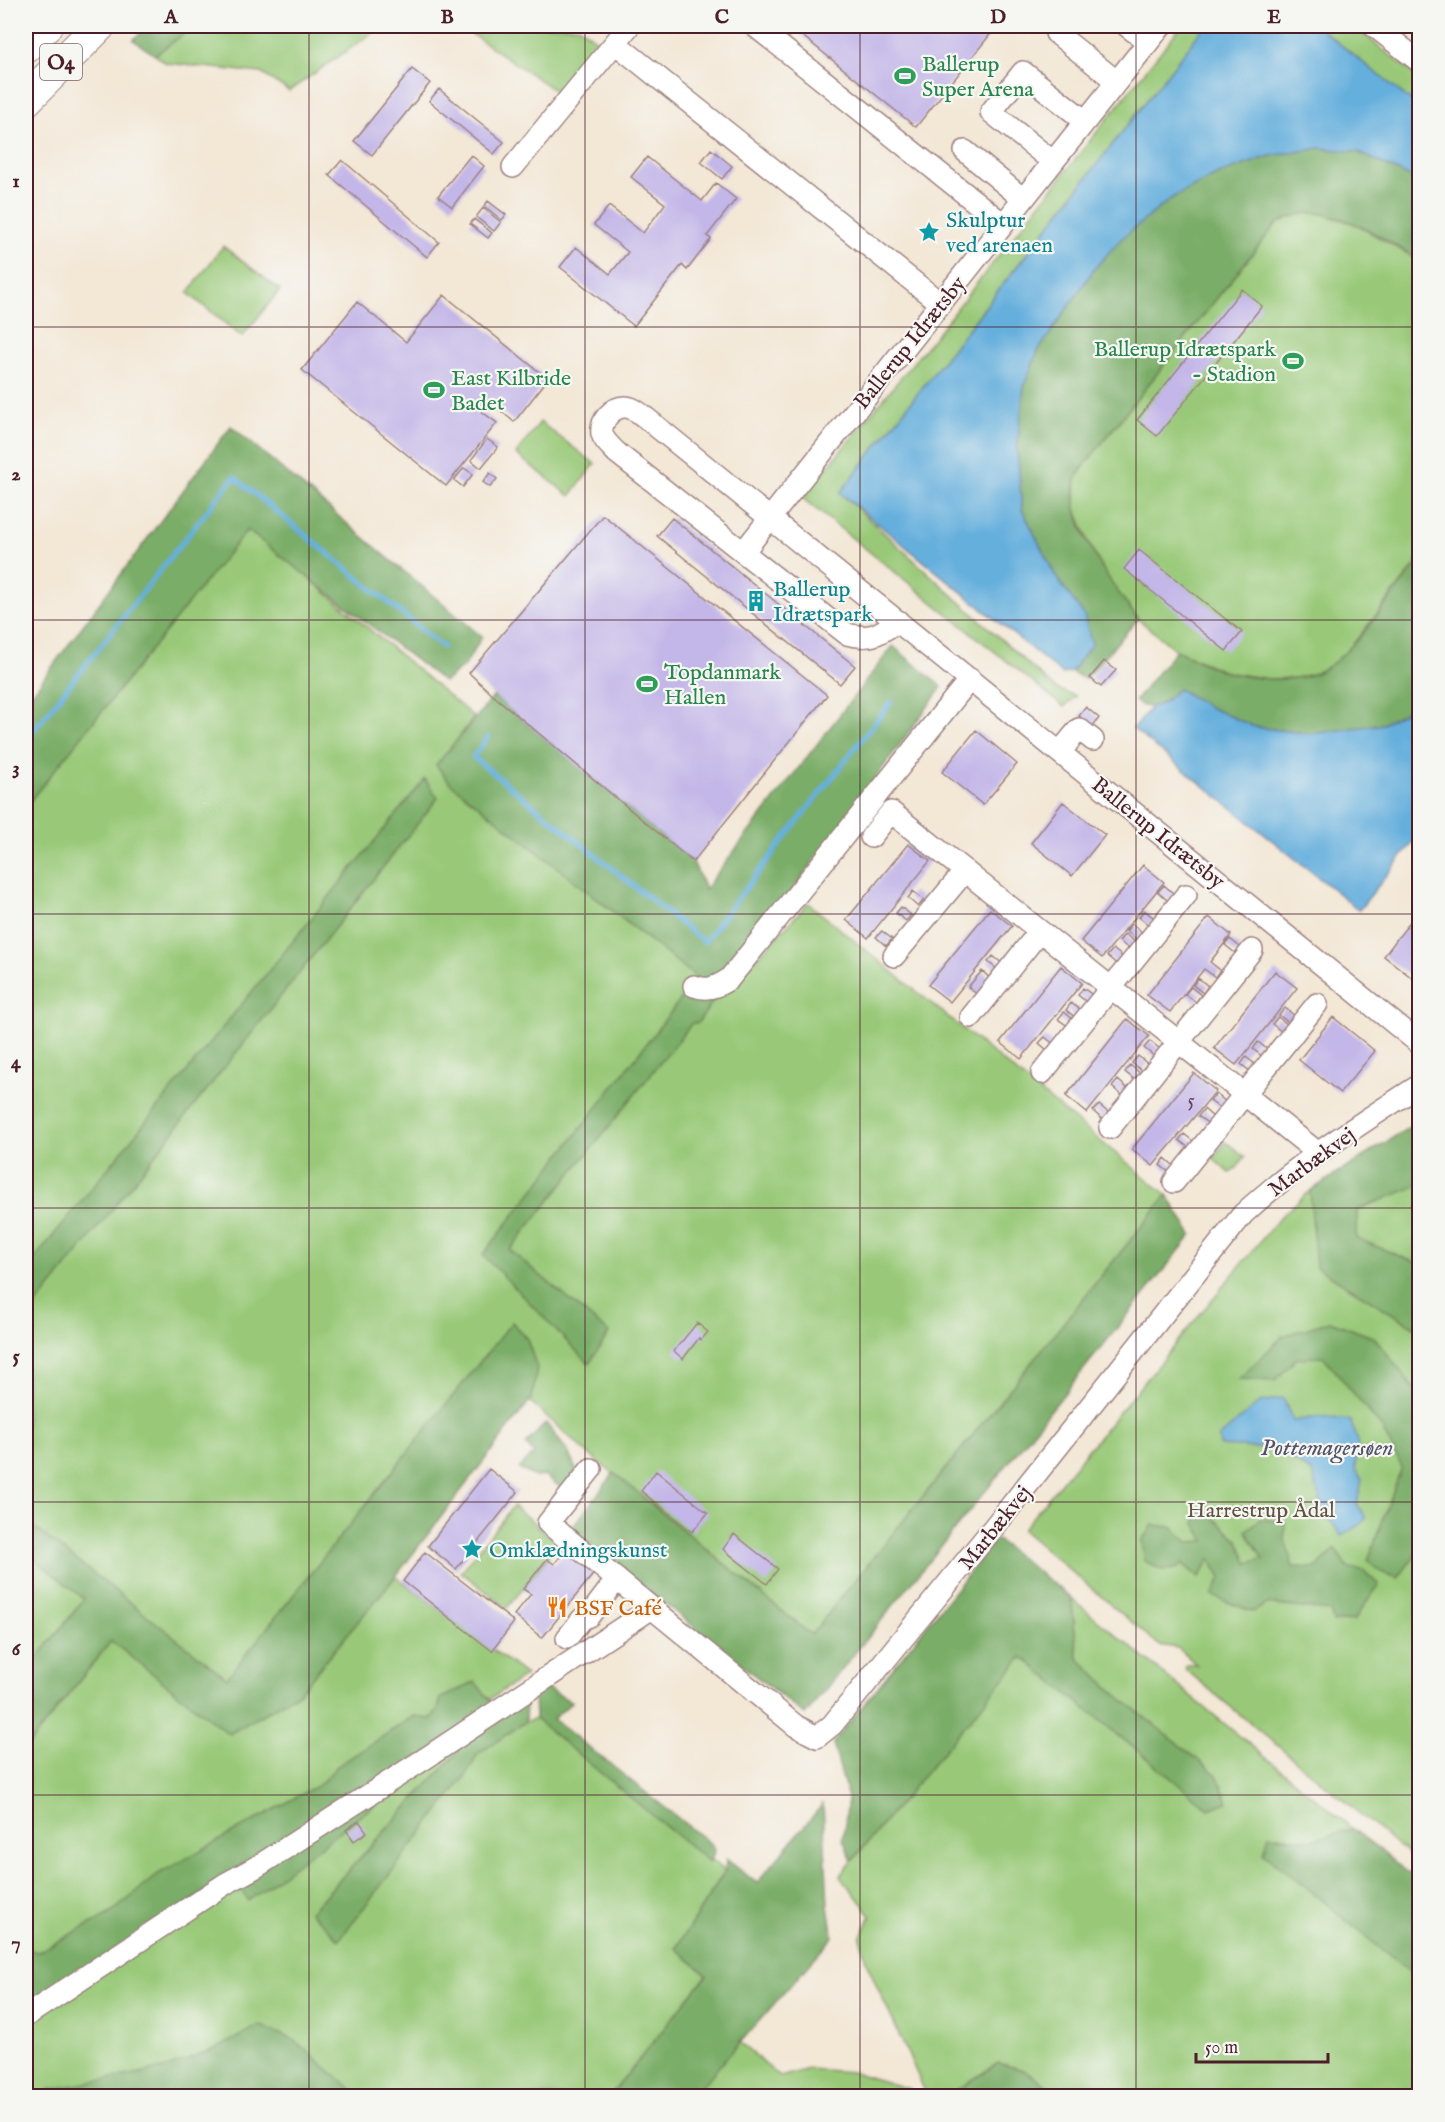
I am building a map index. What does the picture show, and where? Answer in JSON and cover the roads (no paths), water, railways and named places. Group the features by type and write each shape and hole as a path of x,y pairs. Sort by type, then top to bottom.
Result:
{"highway":[{"name":"O4","path":"26,47 46,26"},
{"name":"O4","path":"26,100 99,26"}],"street":[{"path":"513,167 629,26"},
{"path":"755,26 1003,224"},
{"path":"1062,26 1056,33 1116,81"},
{"path":"1127,26 1154,34"},
{"path":"1374,26 1419,62"},
{"name":"Ballerup Idrætsby","path":"770,517 1154,34"},
{"path":"615,43 940,303"},
{"path":"1053,161 991,112 1023,72 1085,121"},
{"path":"965,151 1023,199"},
{"name":"Ballerup Idrætsby","path":"898,621 880,633 864,638 847,634 617,453 603,435 602,425 608,415 616,409 625,407 635,409 770,517 1419,1044"},
{"path":"744,551 770,517"},
{"path":"694,986 703,989 719,986 729,979 970,679"},
{"path":"1060,752 1079,729 1093,741"},
{"path":"871,837 891,812 1318,1153"},
{"path":"894,956 965,871"},
{"path":"1042,1073 1186,895"},
{"path":"971,1017 1040,931"},
{"path":"1110,1128 1252,950"},
{"path":"1174,1182 1317,1004"},
{"name":"Marbækvej","path":"591,1469 548,1523 796,1726 817,1737 832,1725 994,1527 1243,1214 1273,1186 1318,1153 1419,1085"},
{"path":"567,1638 582,1619 589,1616 617,1579"},
{"path":"26,2016 225,1884 258,1866 429,1756 652,1608"}],"water":[{"path":"1205,26 1317,26 1419,107 1419,181 1358,152 1320,148 1270,156 1216,175 1172,198 1122,238 1094,269 1038,351 1024,386 1017,447 1022,509 1056,577 1084,615 1092,644 1071,672 1062,674 840,493"},
{"path":"1178,689 1211,708 1255,727 1312,734 1383,724 1419,704 1419,835 1359,910 1133,729 1151,707 1162,704"},
{"name":"Pottemagersøen","path":"1283,1398 1293,1421 1318,1417 1350,1420 1358,1441 1355,1468 1362,1480 1357,1504 1366,1518 1360,1525 1342,1536 1323,1511 1313,1473 1275,1449 1220,1446 1219,1437 1260,1402"}],"waterway":[{"path":"26,740 234,477 443,647"},
{"path":"488,737 473,757 704,942 891,702"}],"place":[{"name":"Ballerup Super Arena","path":"905,76"},
{"name":"Skulptur ved arenaen","path":"929,232"},
{"name":"Ballerup Idrætspark - Stadion","path":"1293,361"},
{"name":"East Kilbride Badet","path":"434,390"},
{"name":"Ballerup Idrætspark","path":"756,601"},
{"name":"Topdanmark Hallen","path":"647,684"},
{"name":"Omklædningskunst","path":"472,1549"},
{"name":"BSF Café","path":"557,1607"}],"park label":[{"name":"Harrestrup Ådal","path":"1261,1509"}]}
